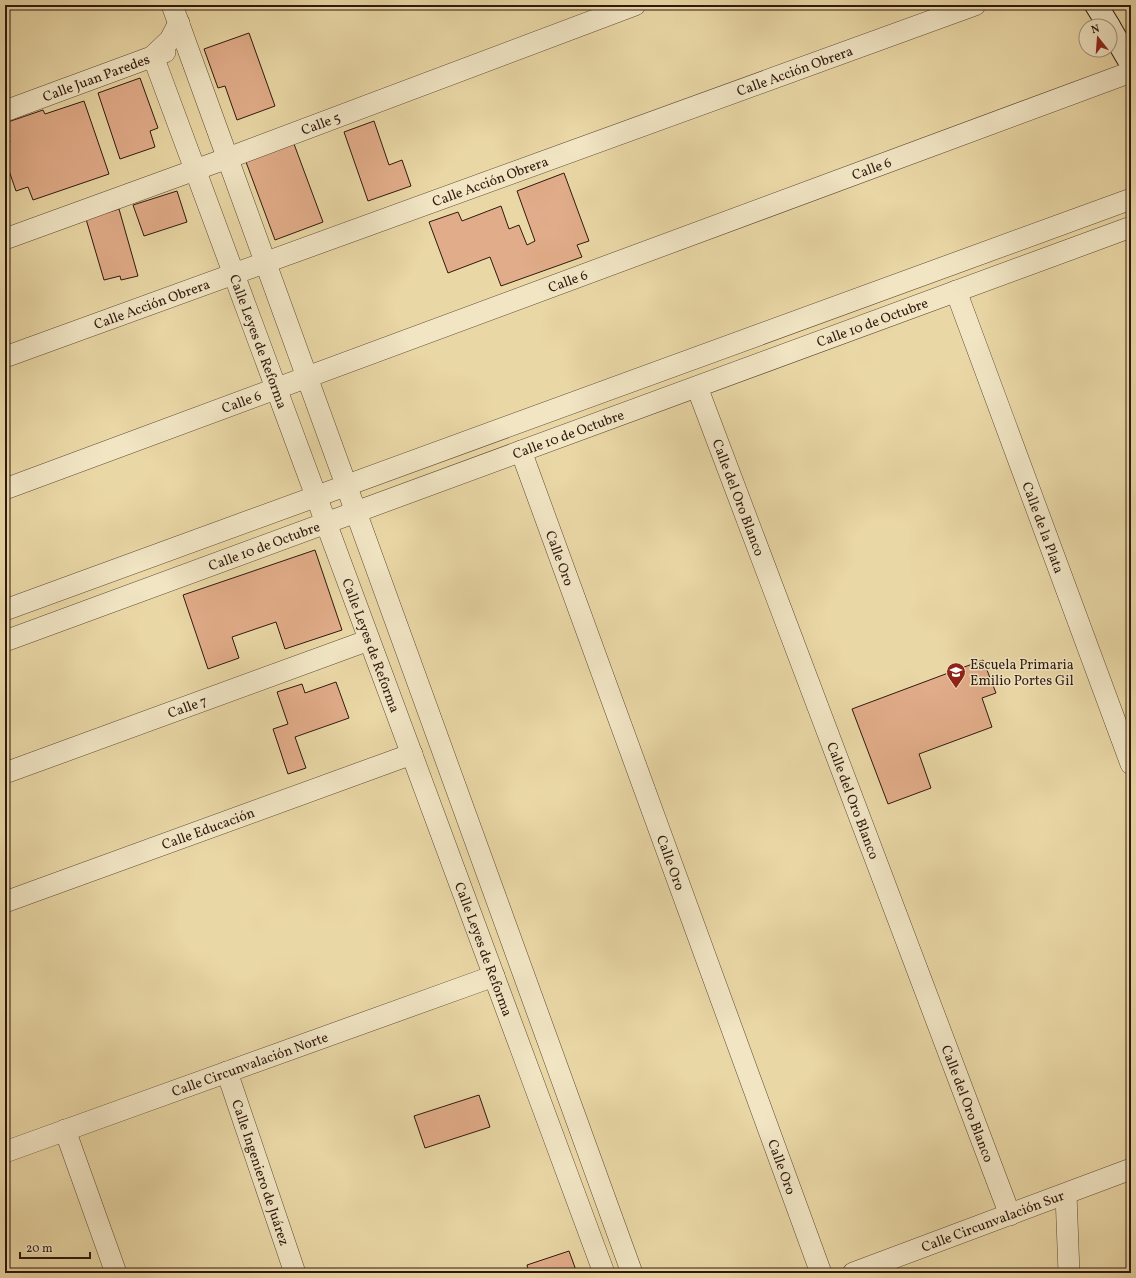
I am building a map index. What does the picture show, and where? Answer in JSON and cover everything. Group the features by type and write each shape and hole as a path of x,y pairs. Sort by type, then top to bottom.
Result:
{"street":[{"name":"Calle 5","path":"5,239 228,158 635,5"},
{"name":"Calle Acción Obrera","path":"5,357 975,5"},
{"path":"1096,5 1104,18"},
{"name":"Calle Leyes de Reforma","path":"175,14 632,1273"},
{"name":"Calle Leyes de Reforma","path":"175,14 170,40 153,56 604,1273"},
{"path":"1118,42 1131,64"},
{"name":"Calle Juan Paredes","path":"5,111 186,44"},
{"name":"Calle 6","path":"5,489 1131,72"},
{"name":"Calle 10 de Octubre","path":"5,610 1131,199"},
{"name":"Calle 10 de Octubre","path":"5,641 1131,227"},
{"name":"Calle de la Plata","path":"956,291 1131,764"},
{"name":"Calle del Oro Blanco","path":"696,387 1010,1215"},
{"name":"Calle Oro","path":"521,451 821,1273"},
{"name":"Calle 7","path":"5,772 369,640"},
{"name":"Calle Educación","path":"5,902 412,754"},
{"name":"Calle Circunvalación Norte","path":"5,1152 494,976"},
{"name":"Calle Ingeniero de Juárez","path":"227,1072 296,1273"},
{"path":"65,1130 116,1273"},
{"name":"Calle Circunvalación Sur","path":"855,1273 1131,1169"},
{"path":"1066,1194 1070,1273"}],"building":[{"path":"249,33 275,106 237,120 225,86 218,88 204,49"},
{"path":"140,78 158,128 150,131 155,147 120,159 98,93"},
{"path":"84,101 109,174 33,200 28,187 16,191 5,159 5,144 10,142 5,123 43,110 45,114"},
{"path":"374,121 389,165 402,160 411,186 368,201 344,132"},
{"path":"294,144 323,222 275,240 246,162"},
{"path":"564,173 589,241 577,245 582,257 501,286 490,257 448,273 429,222 458,212 462,221 501,206 509,229 519,225 527,245 535,241 517,191"},
{"path":"177,191 187,222 144,236 133,205"},
{"path":"119,209 138,276 121,280 120,276 104,280 86,219"},
{"path":"315,550 342,630 285,649 276,622 232,637 239,658 208,669 183,595"},
{"path":"983,660 996,693 982,698 992,727 919,754 931,788 888,804 852,709"},
{"path":"336,682 349,718 295,737 306,768 288,774 273,729 288,724 277,692 302,684 305,693"},
{"path":"479,1095 490,1127 425,1148 414,1116"},
{"path":"569,1251 577,1273 529,1273 527,1265"}],"place":[{"name":"Escuela Primaria Emilio Portes Gil","path":"956,689"}]}
